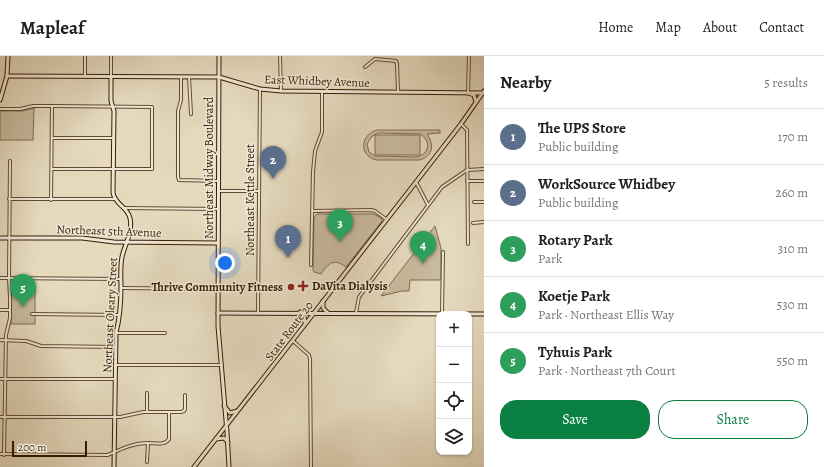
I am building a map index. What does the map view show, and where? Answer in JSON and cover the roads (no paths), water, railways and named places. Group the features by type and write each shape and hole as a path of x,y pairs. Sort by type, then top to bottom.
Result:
{"main road":[{"name":"State Route 20","path":"194,467 416,182 484,92"},
{"path":"468,93 474,95 476,102"},
{"path":"324,299 323,308 328,313"},
{"path":"300,312 304,316 305,324"},
{"path":"224,406 230,413 239,410"},
{"path":"216,439 224,438 228,442"}],"street":[{"path":"0,100 7,76 8,56"},
{"path":"85,56 85,76"},
{"path":"111,56 111,101 114,111 113,193 115,200 124,208 218,209"},
{"name":"Northeast Midway Boulevard","path":"218,56 218,312 229,467"},
{"path":"280,56 281,91"},
{"path":"468,56 468,93"},
{"path":"365,67 374,57 396,61 398,92"},
{"name":"East Whidbey Avenue","path":"7,76 219,77 260,89 281,91 484,92"},
{"path":"181,77 181,100 178,111 179,180 218,181"},
{"path":"190,77 190,114"},
{"name":"Northeast Kettle Street","path":"258,312 260,89"},
{"path":"311,265 313,162 315,151 322,132 322,92"},
{"path":"0,109 20,109 33,106 152,107 152,169 52,168"},
{"path":"51,200 52,106"},
{"path":"460,124 467,130 468,244"},
{"path":"52,138 114,138"},
{"path":"4,455 6,340 10,318 10,161"},
{"path":"356,313 359,297 442,187 467,170 484,170"},
{"path":"467,182 484,181"},
{"path":"416,182 428,205"},
{"path":"218,191 259,191"},
{"path":"9,200 115,200"},
{"path":"474,202 484,202"},
{"name":"Northeast Oleary Street","path":"114,467 116,333 120,315 121,260 130,235 130,219 124,208"},
{"path":"312,211 371,210 375,211 386,220"},
{"path":"473,223 484,222"},
{"name":"Northeast 5th Avenue","path":"0,238 82,238 114,242 218,243"},
{"path":"442,311 443,252"},
{"path":"0,278 121,279"},
{"path":"121,288 218,289"},
{"path":"0,310 9,310"},
{"path":"218,312 436,314"},
{"path":"32,314 120,315"},
{"path":"472,314 484,314"},
{"path":"116,333 165,333"},
{"path":"0,340 26,340 40,346 116,347"},
{"path":"293,341 309,355 310,359 311,467"},
{"path":"115,365 221,364"},
{"path":"0,379 116,379"},
{"path":"147,393 147,412"},
{"path":"0,417 115,417 125,416 137,412 184,411 185,395"},
{"path":"0,454 108,455 132,445 164,443 169,439 169,412"},
{"path":"147,462 148,443"}],"place":[{"name":"WorkSource Whidbey","path":"273,179"},
{"name":"Rotary Park","path":"340,242"},
{"name":"The UPS Store","path":"288,258"},
{"name":"Koetje Park","path":"423,264"},
{"name":"DaVita Dialysis","path":"303,286"},
{"name":"Thrive Community Fitness","path":"291,287"},
{"name":"Tyhuis Park","path":"23,307"}]}
